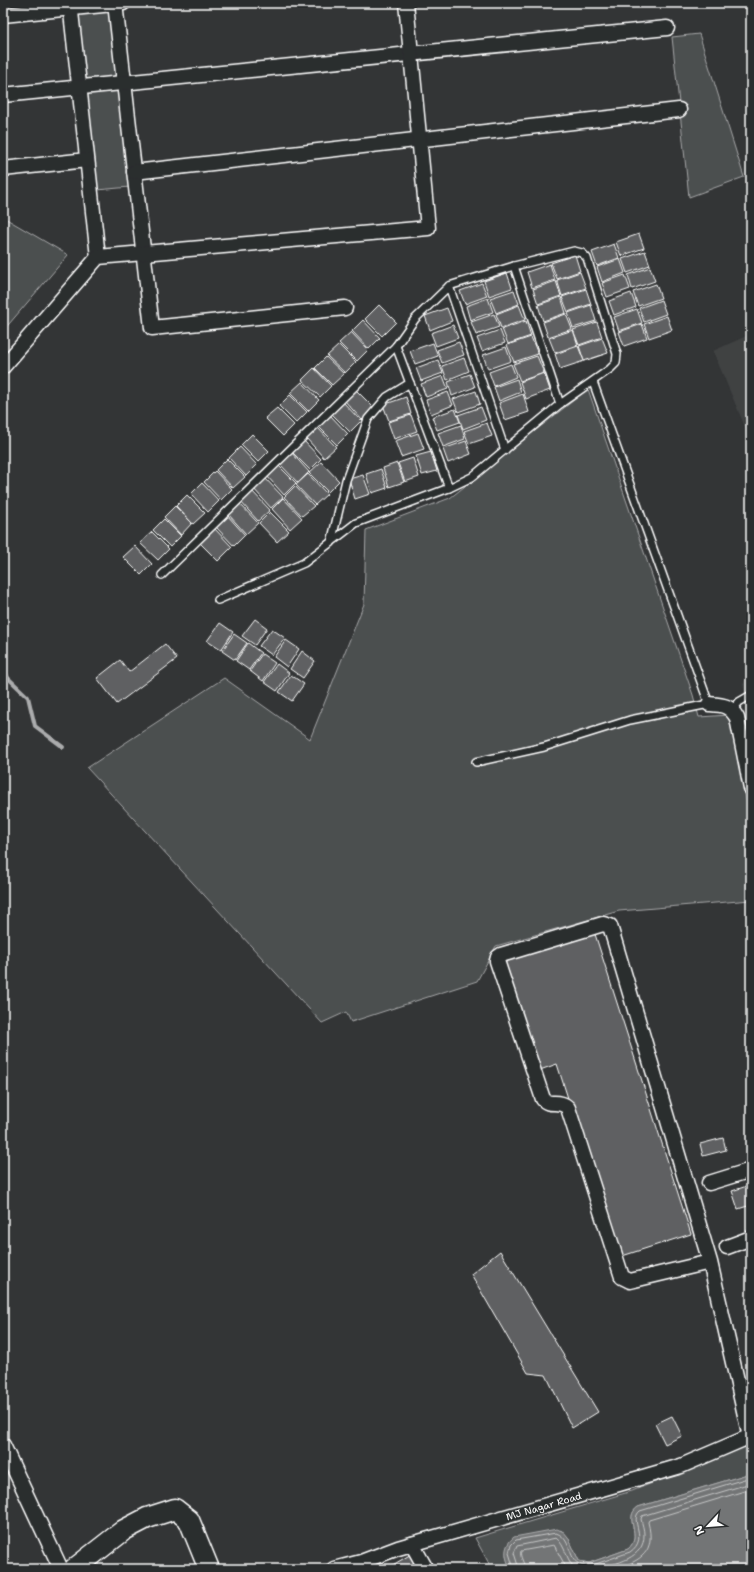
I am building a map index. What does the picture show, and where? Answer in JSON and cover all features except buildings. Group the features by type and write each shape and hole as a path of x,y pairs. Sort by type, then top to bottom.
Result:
{"street":[{"path":"3,16 70,6 118,3 124,83 152,328 345,308"},
{"path":"3,367 98,257 428,228 406,3"},
{"path":"70,6 98,257"},
{"path":"3,95 667,28"},
{"path":"134,172 679,110"},
{"path":"3,169 87,160"},
{"path":"709,704 723,705 732,710 737,718 751,788"},
{"path":"710,1262 630,1281 622,1277 568,1108 562,1103 548,1102 543,1099 497,961 498,957 603,924 610,926 710,1262 750,1436"},
{"path":"709,1183 751,1170"},
{"path":"727,1246 751,1238"},
{"name":"MJ Nagar Road","path":"334,1569 363,1565 412,1544 681,1466 750,1436"},
{"path":"3,1446 61,1569"},
{"path":"74,1569 124,1530 147,1518 174,1509 189,1520 209,1569"},
{"path":"412,1544 426,1569"}],"lane":[{"path":"162,575 396,346 416,319 449,286 514,266 574,251 582,253 587,258 617,354 616,363 610,369 560,404 472,477 449,488 356,523 331,544 304,562 218,600"},
{"path":"514,266 560,404"},
{"path":"449,286 505,450"},
{"path":"396,346 449,488"},
{"path":"476,762 544,747 630,720 709,704 593,382"},
{"path":"331,544 346,480 368,419 387,397 410,383"},
{"path":"732,710 739,702 751,695"}],"shaded area":[{"path":"76,3 109,3 130,187 97,190"},
{"path":"699,34 744,177 689,197 672,37"},
{"path":"3,217 68,255 3,331"},
{"path":"751,334 751,441 713,351"},
{"path":"588,389 693,695 699,717 729,715 751,823 751,900 619,911 496,946 477,981 351,1022 346,1012 322,1023 87,768 224,678 310,739 364,604 366,530 450,498"},
{"path":"751,671 751,724 743,684"},
{"path":"751,1444 751,1473 638,1507 632,1516 634,1538 628,1549 589,1563 579,1561 568,1537 561,1530 508,1563 511,1569 492,1569 475,1538 632,1491"}],"water":[{"path":"751,1473 751,1569 511,1569 507,1560 506,1548 510,1540 514,1537 557,1529 564,1532 568,1537 579,1561 589,1563 628,1549 634,1538 632,1516 638,1507"}],"waterway":[{"path":"3,667 8,678 28,697 35,726 63,747"}]}
